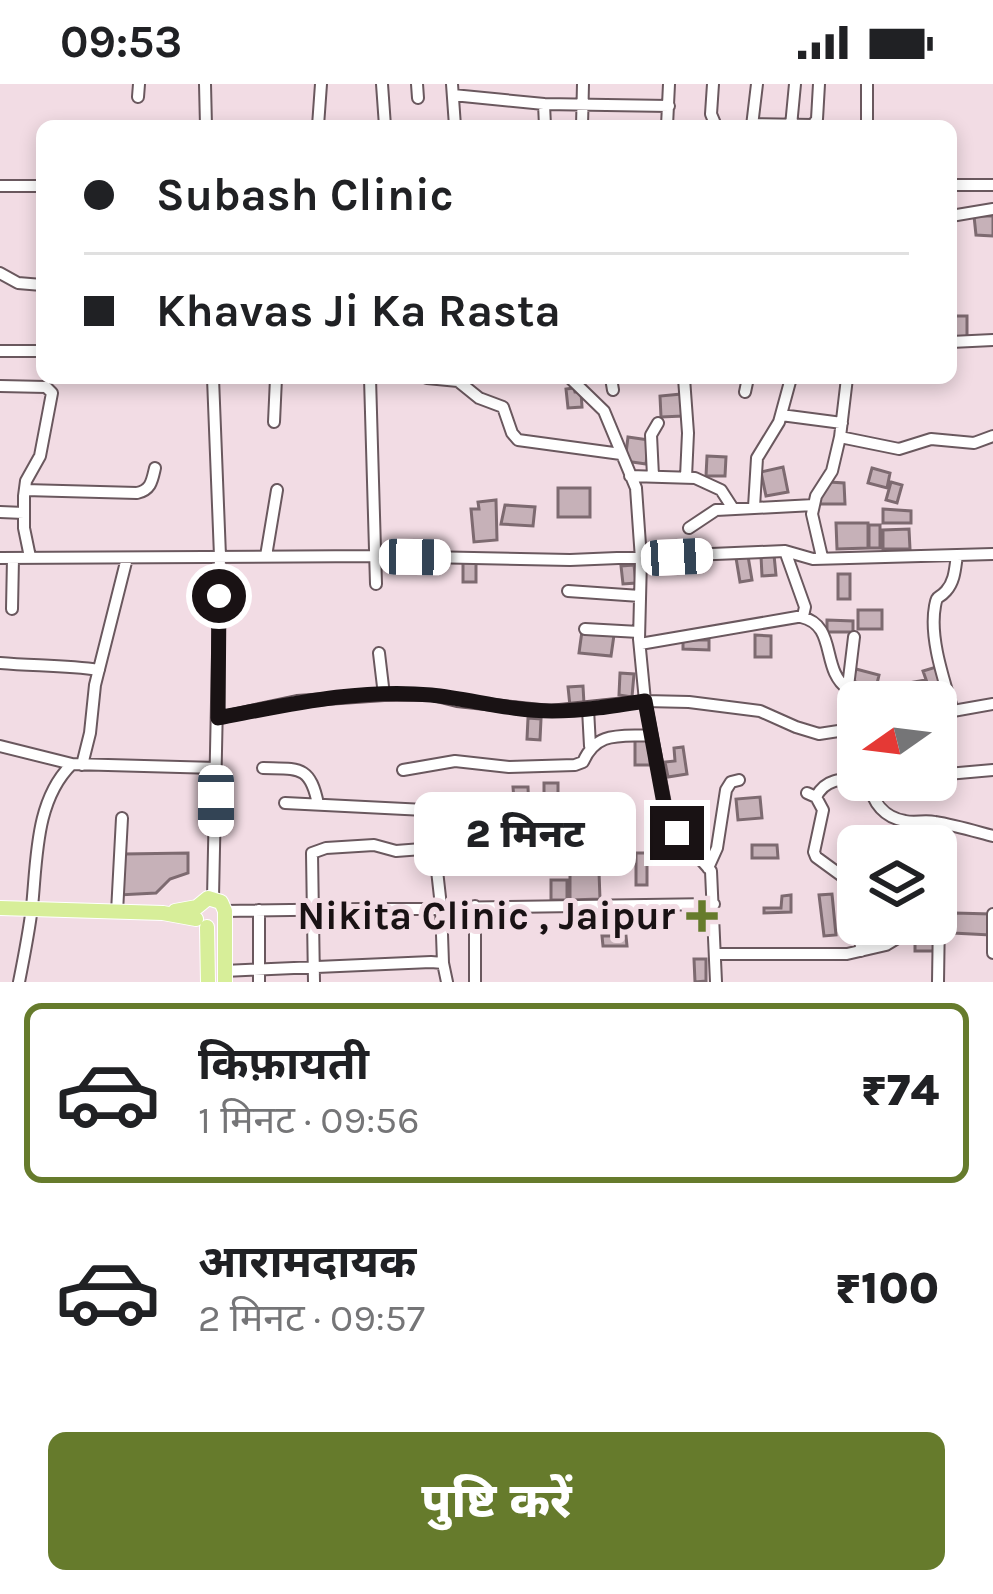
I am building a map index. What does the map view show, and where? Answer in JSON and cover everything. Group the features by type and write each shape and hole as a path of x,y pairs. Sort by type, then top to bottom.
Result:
{"main road":[{"path":"208,982 200,918 204,898 221,902 224,976"},
{"path":"0,908 163,913 200,918 217,926 224,915"}],"street":[{"path":"205,84 206,120"},
{"path":"318,120 321,84"},
{"path":"382,84 385,120"},
{"path":"417,84 418,98"},
{"path":"583,120 584,84"},
{"path":"668,120 669,84"},
{"path":"713,84 714,120"},
{"path":"753,120 757,84"},
{"path":"792,120 795,84"},
{"path":"816,120 819,84"},
{"path":"867,84 867,120"},
{"path":"455,120 453,90 544,104 669,106"},
{"path":"544,104 545,120"},
{"path":"957,185 993,185"},
{"path":"0,186 36,186"},
{"path":"957,215 993,209"},
{"path":"0,273 18,284 36,285"},
{"path":"957,342 993,340"},
{"path":"0,351 36,352"},
{"path":"213,384 220,556 213,898"},
{"path":"274,422 276,384"},
{"path":"370,384 376,584"},
{"path":"462,384 479,398 503,407 518,440 621,454"},
{"path":"576,384 604,411 636,488 645,701 665,809 677,833 711,872 716,982"},
{"path":"684,384 686,477"},
{"path":"745,392 747,384"},
{"path":"754,507 757,458 781,415 789,384"},
{"path":"821,557 814,505 832,471 846,384"},
{"path":"0,386 46,387 52,393 40,456 26,481 24,513 30,557"},
{"path":"781,415 842,423"},
{"path":"653,476 651,435 658,423"},
{"path":"840,437 899,449 931,439 974,443 993,436"},
{"path":"25,490 137,493 152,484 155,468"},
{"path":"630,476 686,477 712,484 732,507"},
{"path":"266,556 277,490"},
{"path":"689,528 716,510 732,507 814,505"},
{"path":"0,512 24,513"},
{"path":"785,551 805,607 801,617"},
{"path":"12,609 6,558 570,560 785,551 813,559 993,554"},
{"path":"945,681 934,608 955,576 957,555"},
{"path":"19,982 32,908 36,842 58,778 77,764 90,733 99,670 127,558"},
{"path":"568,591 640,596"},
{"path":"585,629 639,638 801,617 820,626 839,681"},
{"path":"849,681 854,637"},
{"path":"379,653 384,695"},
{"path":"0,663 99,670"},
{"path":"218,718 297,701 433,695 550,711 645,701 742,706 819,734 837,732"},
{"path":"957,709 993,704"},
{"path":"404,770 455,761 509,767 575,765 583,762 590,746 588,709"},
{"path":"590,746 606,739 652,735"},
{"path":"0,746 77,764 216,768"},
{"path":"263,768 307,773 318,804"},
{"path":"957,774 993,770"},
{"path":"708,868 721,833 727,786 739,780"},
{"path":"837,781 811,795 823,810 814,852 837,871"},
{"path":"875,801 879,809 904,821 937,822 993,836"},
{"path":"285,803 425,810 431,817 435,848 447,982"},
{"path":"432,825 477,809 486,818 488,831"},
{"path":"117,912 122,818"},
{"path":"314,975 312,854 374,844 395,851 435,848"},
{"path":"224,915 314,908 714,904"},
{"path":"475,906 476,982"},
{"path":"259,910 259,976"},
{"path":"993,914 993,952"},
{"path":"861,945 861,951"},
{"path":"715,954 847,954 886,945"},
{"path":"938,982 939,945"},
{"path":"224,976 314,975 443,963"}],"building":[{"path":"974,216 993,216 993,236 976,235"},
{"path":"957,316 967,316 967,339 957,339"},
{"path":"566,389 581,392 582,407 568,408"},
{"path":"682,394 683,416 661,417 660,396"},
{"path":"628,437 649,440 646,464 625,461"},
{"path":"707,456 726,457 725,476 706,476"},
{"path":"783,467 788,492 766,496 761,472"},
{"path":"872,468 890,473 887,488 868,483"},
{"path":"829,482 844,483 845,504 817,504"},
{"path":"891,482 902,485 897,503 886,500"},
{"path":"558,488 590,488 590,517 558,517"},
{"path":"496,500 497,540 474,542 471,509 479,509 478,502"},
{"path":"505,505 535,507 533,526 501,524"},
{"path":"883,509 911,511 911,523 883,523"},
{"path":"836,523 868,523 868,548 837,549"},
{"path":"869,525 880,525 880,548 869,548"},
{"path":"909,529 910,549 883,549 883,530"},
{"path":"774,555 776,575 762,576 761,556"},
{"path":"748,556 752,580 740,582 736,558"},
{"path":"463,562 476,562 476,582 463,582"},
{"path":"634,565 636,583 623,584 621,566"},
{"path":"838,574 850,574 850,599 838,599"},
{"path":"243,579 245,598 225,600 223,581"},
{"path":"858,610 882,610 882,629 858,629"},
{"path":"827,620 853,621 853,632 827,632"},
{"path":"582,631 614,635 611,656 579,653"},
{"path":"755,635 771,636 771,657 755,657"},
{"path":"683,640 709,640 709,650 683,649"},
{"path":"936,667 941,681 927,681 923,671"},
{"path":"856,669 879,675 878,681 852,681"},
{"path":"620,673 634,674 632,697 619,695"},
{"path":"583,686 584,704 570,706 568,687"},
{"path":"528,718 541,719 540,740 527,739"},
{"path":"650,737 650,765 635,765 635,738"},
{"path":"683,747 687,774 668,777 665,762 675,761 674,748"},
{"path":"544,783 558,783 558,800 544,800"},
{"path":"513,787 528,787 529,813 515,814"},
{"path":"760,797 762,818 738,820 736,799"},
{"path":"698,815 702,836 686,839 682,818"},
{"path":"532,830 547,830 548,851 533,851"},
{"path":"752,845 777,845 778,858 752,858"},
{"path":"188,853 188,873 170,879 156,893 119,895 124,854"},
{"path":"636,853 647,853 647,885 636,885"},
{"path":"599,872 600,899 570,900 570,873"},
{"path":"551,880 567,880 567,900 551,900"},
{"path":"832,894 836,935 824,936 819,895"},
{"path":"791,895 791,912 764,913 764,908 781,908 782,896"},
{"path":"957,913 991,914 990,935 957,933"},
{"path":"602,936 626,936 627,946 603,946"},
{"path":"915,945 934,945 934,951 915,951"},
{"path":"694,959 706,959 706,981 695,982"}],"place":[{"name":"Nikita Clinic , Jaipur","path":"702,916"}],"route":[{"path":"219,596 218,718 297,701 384,695 433,695 550,711 645,701 665,809 677,833"}]}
